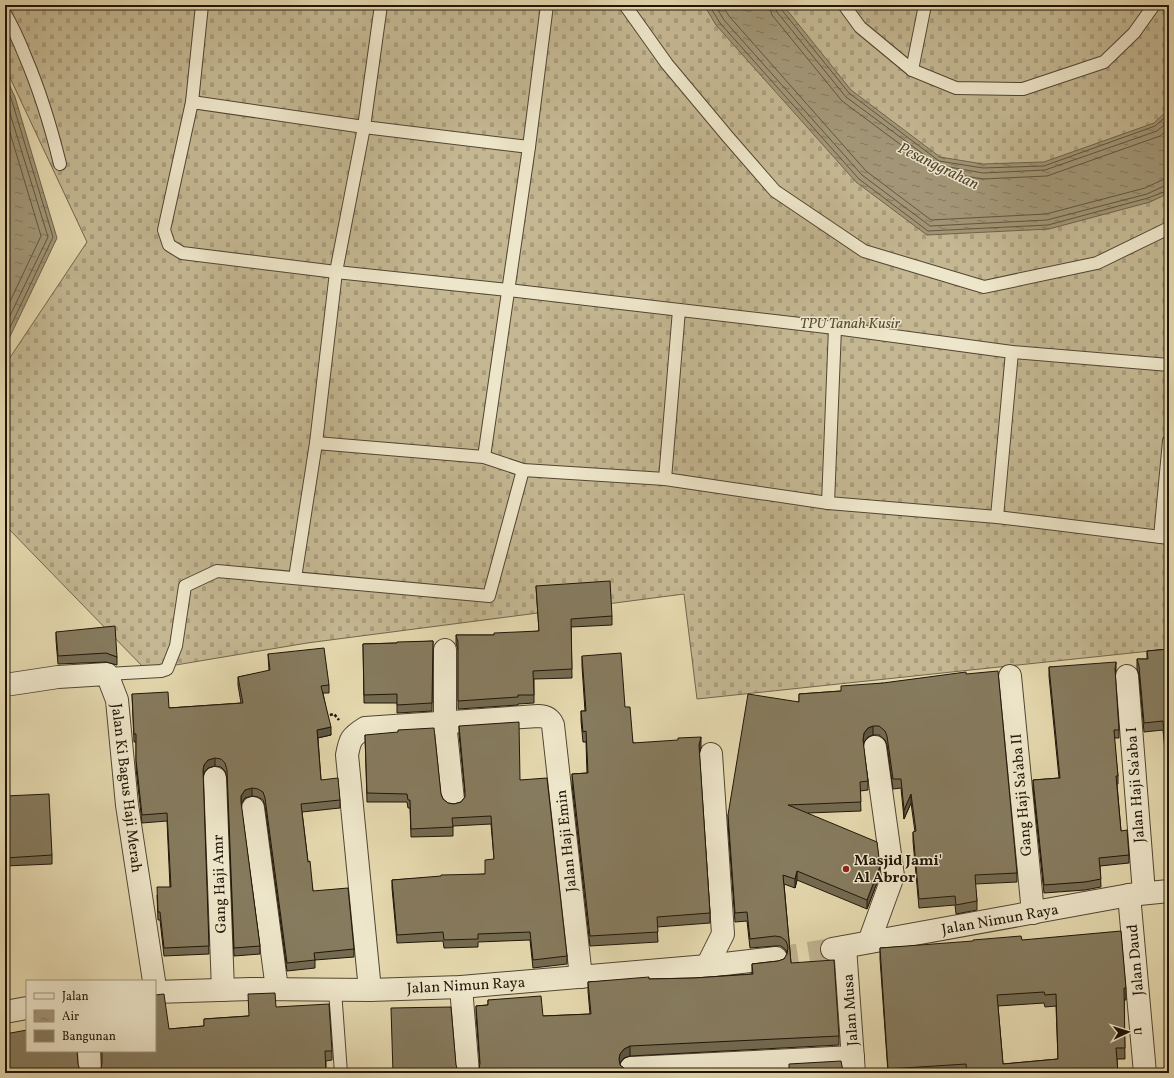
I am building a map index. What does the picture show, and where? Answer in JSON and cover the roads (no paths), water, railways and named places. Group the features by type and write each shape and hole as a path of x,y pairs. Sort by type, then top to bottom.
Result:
{"street":[{"path":"444,650 445,722 453,800"},
{"path":"5,685 58,677 107,674"},
{"name":"Jalan Ki Bagus Haji Merah","path":"107,674 117,700 127,806 154,980"},
{"name":"Gang Haji Sa'aba II","path":"1010,676 1033,913"},
{"name":"Jalan Haji Sa'aba I","path":"1127,676 1136,894"},
{"name":"Jalan Haji Emin","path":"445,722 544,716 549,718 553,725 580,977"},
{"path":"370,990 347,755 349,744 353,736 365,728 445,722"},
{"path":"869,942 893,876 891,851 875,747"},
{"path":"707,966 723,934 712,754"},
{"name":"Gang Haji Amr","path":"215,778 224,990"},
{"path":"253,808 277,989"},
{"name":"Jalan Nimun Raya","path":"839,948 1136,894 1169,891"},
{"name":"Jalan Daud","path":"1136,894 1145,1073"},
{"name":"Jalan Musa","path":"839,948 854,1065"},
{"name":"Jalan Nimun Raya","path":"156,992 277,989 370,990 461,987 707,966 776,958"},
{"path":"461,987 468,1073"},
{"path":"5,1012 26,1008"},
{"path":"89,1052 90,1073"},
{"path":"631,1068 854,1065"}],"lane":[{"path":"202,5 192,102 164,230 169,245 182,253 336,272 508,290 835,328 1012,352 1169,365"},
{"path":"295,578 316,443 336,272 364,127 381,5"},
{"path":"484,457 529,147 547,5"},
{"path":"625,5 667,64 775,191 864,251 984,287 1097,264 1169,228"},
{"path":"844,5 860,27 912,70 956,88 1022,89 1104,62 1134,33 1154,5"},
{"path":"912,70 925,5"},
{"path":"5,14 12,26 37,85 60,164"},
{"path":"192,102 364,127 529,147"},
{"path":"665,479 679,310"},
{"path":"828,503 835,328"},
{"path":"997,518 1012,352"},
{"path":"316,443 484,457 523,470 665,479 828,503 997,518 1165,538 1169,441"},
{"path":"107,674 161,671 167,669 176,646 185,586 217,571 489,596 523,470"},
{"path":"335,990 341,1073"}],"water":[{"name":"Pesanggrahan","path":"704,5 783,5 851,90 940,157 983,164 1044,162 1154,123 1169,109 1169,193 1150,202 1049,229 927,235 856,182 716,25"},
{"path":"5,76 15,97 57,238 5,347"}],"tunnel":[{"path":"776,958 832,949"}],"place":[{"name":"Masjid Jami' Al Abror","path":"846,869"}],"park label":[{"name":"TPU Tanah Kusir","path":"850,323"}]}
